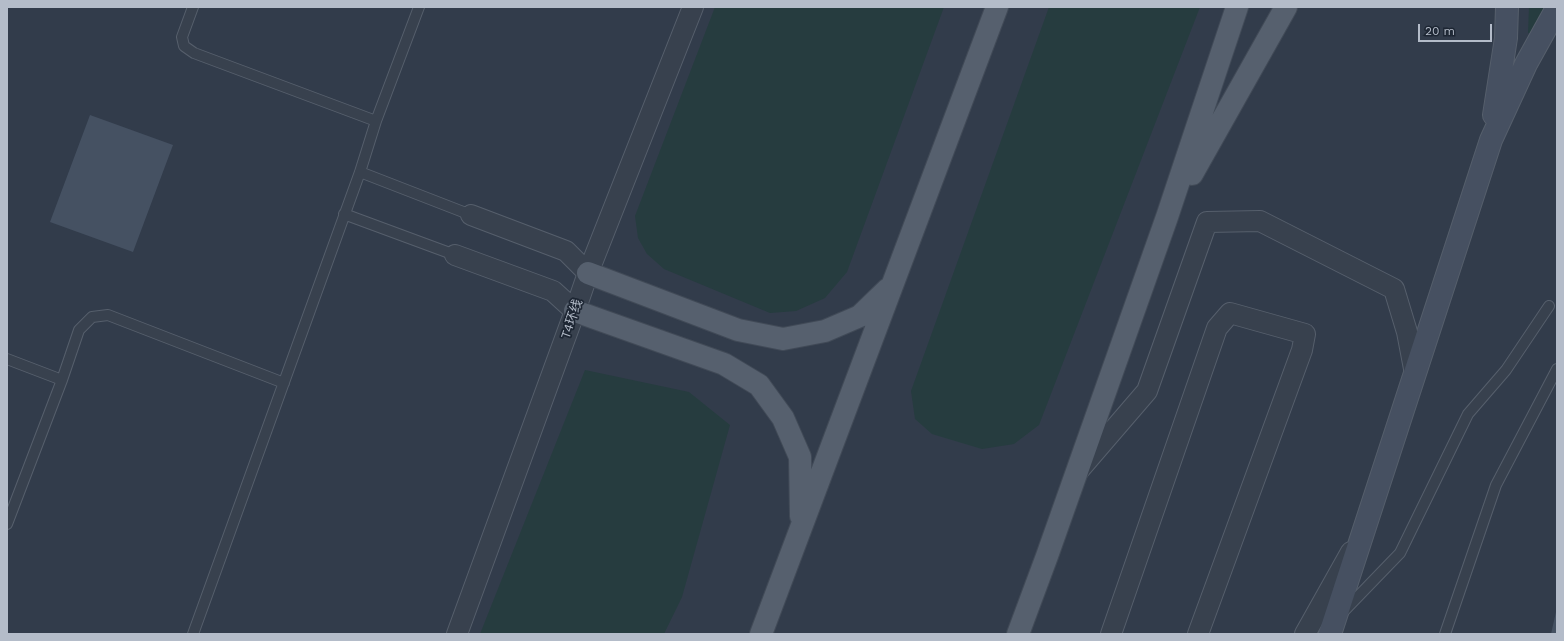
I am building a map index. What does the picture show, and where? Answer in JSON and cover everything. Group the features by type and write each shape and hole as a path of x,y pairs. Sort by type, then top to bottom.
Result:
{"main road":[{"path":"761,634 997,7"},
{"path":"1019,631 1167,217 1237,7"},
{"path":"1167,217 1286,7"},
{"path":"1491,140 1506,38 1507,7"},
{"path":"1333,627 1491,140 1526,64 1557,8"},
{"path":"588,273 738,330 783,339 825,331 860,316 892,286"},
{"path":"575,311 724,364 758,385 783,418 800,457 802,527"},
{"path":"747,634 778,592"}],"street":[{"name":"T4环线","path":"457,634 588,273 693,7"},
{"path":"471,215 566,251 588,273"},
{"path":"1077,472 1147,391 1207,222 1260,221 1394,289 1407,332 1415,374"},
{"path":"455,255 552,291 575,311"},
{"path":"1111,634 1217,328 1230,313 1305,334 1302,350 1198,634"},
{"path":"1305,634 1365,526"}],"lane":[{"path":"193,7 182,37 184,46 194,53 376,121"},
{"path":"193,634 360,172 376,121 419,7"},
{"path":"360,172 471,215"},
{"path":"344,214 455,255"},
{"path":"1333,627 1400,553 1468,414 1506,370 1549,306"},
{"path":"7,524 62,380 79,330 92,317 108,315 284,383"},
{"path":"7,359 62,380"},
{"path":"1445,634 1496,485 1557,369"},
{"path":"772,634 778,592"}],"shaded area":[{"path":"7,7 1557,7 1557,634 7,634"}],"green space":[{"path":"715,7 944,7 847,272 825,298 796,311 770,313 664,269 647,254 638,238 635,216"},
{"path":"1049,7 1200,7 1039,425 1014,444 982,449 932,434 915,419 911,391"},
{"path":"1529,7 1550,7 1535,35 1528,33"},
{"path":"585,370 689,392 730,425 682,597 664,634 480,634"}],"building":[{"path":"90,115 173,145 133,252 50,222"},
{"path":"1556,612 1557,634 1551,634"}]}
